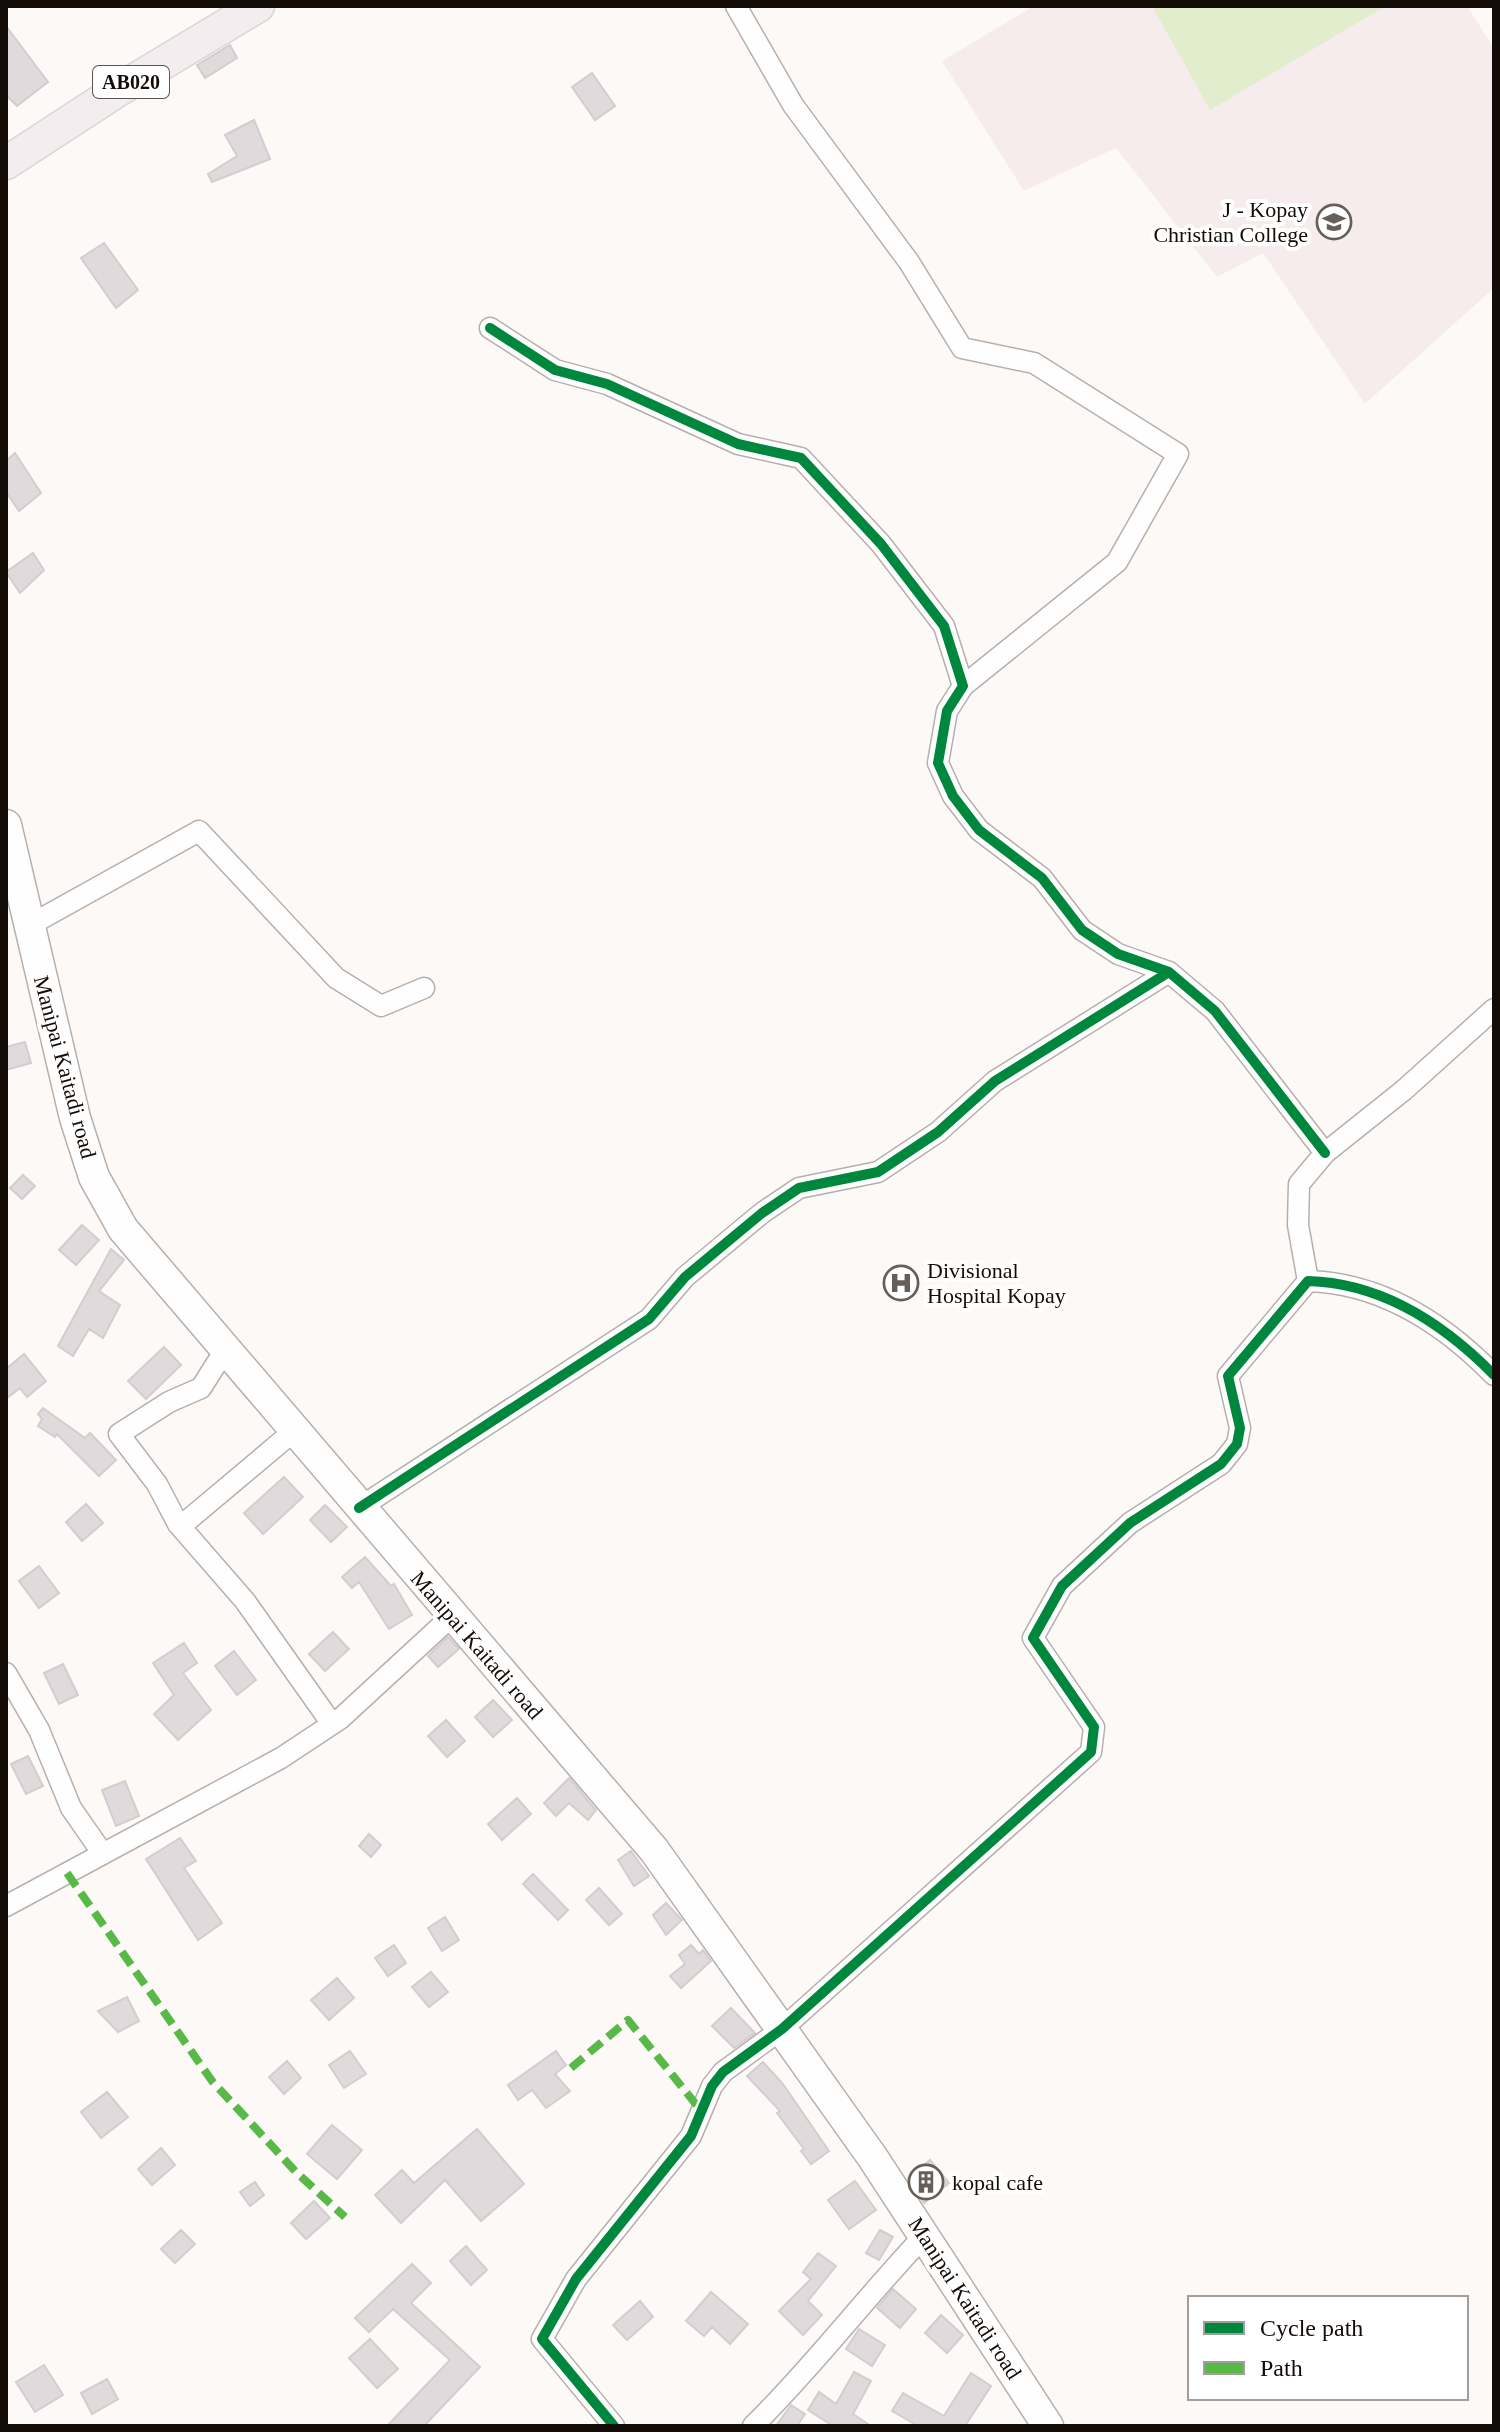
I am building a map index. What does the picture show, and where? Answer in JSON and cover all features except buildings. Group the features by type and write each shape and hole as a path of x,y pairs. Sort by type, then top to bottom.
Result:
{"main road":[{"name":"AB020","path":"6,163 115,92 258,6"},
{"name":"Manipai Kaitadi road","path":"6,825 75,1118 94,1177 123,1229 654,1850 924,2236 1048,2426"}],"street":[{"path":"736,6 793,105 909,262 962,348 1034,363 1178,454 1117,562 963,686 947,711 938,763 953,796 979,830 1042,878 1082,930 1118,954 1169,972 1215,1011 1325,1153"},
{"path":"490,328 555,370 607,384 738,444 801,458 881,544 944,626 963,686"},
{"path":"30,925 199,831 336,978 381,1006 424,988"},
{"path":"359,1508 649,1319 685,1277 799,1188 878,1172 938,1132 995,1081 1169,972"},
{"path":"1308,1281 1298,1225 1299,1184 1325,1153 1404,1090 1494,1009"},
{"path":"1308,1281 1343,1282 1429,1318 1469,1349 1494,1375"},
{"path":"614,2426 547,2349 542,2339 584,2269 691,2136 712,2086 723,2072 782,2029 1091,1752 1094,1727 1033,1638 1062,1586 1130,1523 1221,1464 1237,1444 1240,1428 1228,1376 1308,1281"},
{"path":"225,1350 201,1388 169,1402 119,1434 157,1484 181,1526 245,1601 332,1724"},
{"path":"181,1526 294,1431"},
{"path":"6,1906 281,1758 332,1724 452,1616"},
{"path":"6,1673 39,1730 71,1808 103,1854"},
{"path":"753,2426 796,2384 855,2311 924,2236"}],"shaded area":[{"name":"J - Kopay Christian College","path":"1034,6 1467,6 1494,48 1494,288 1365,404 1263,253 1217,277 1116,148 1024,191 942,61"}],"green space":[{"path":"1152,6 1386,6 1210,110"}],"marked path":[{"path":"67,1873 212,2081 296,2172 345,2217"},
{"path":"571,2068 628,2020 703,2113"}],"cycle path":[{"path":"490,328 555,370 607,384 738,444 801,458 881,544 944,626 963,686 947,711 938,763 953,796 979,830 1042,878 1082,930 1118,954 1169,972 1215,1011 1325,1153"},
{"path":"359,1508 649,1319 685,1277 762,1213 799,1188 878,1172 938,1132 995,1081 1169,972"},
{"path":"614,2426 542,2339 576,2279 691,2136 712,2086 723,2072 782,2029 1091,1752 1094,1727 1033,1638 1062,1586 1130,1523 1221,1464 1237,1444 1240,1428 1228,1376 1308,1281 1361,1289 1410,1310 1454,1339 1494,1375"}],"place":[{"name":"J - Kopay Christian College","path":"1334,222"},
{"name":"Divisional Hospital Kopay","path":"901,1283"},
{"name":"kopal cafe","path":"926,2182"}]}
